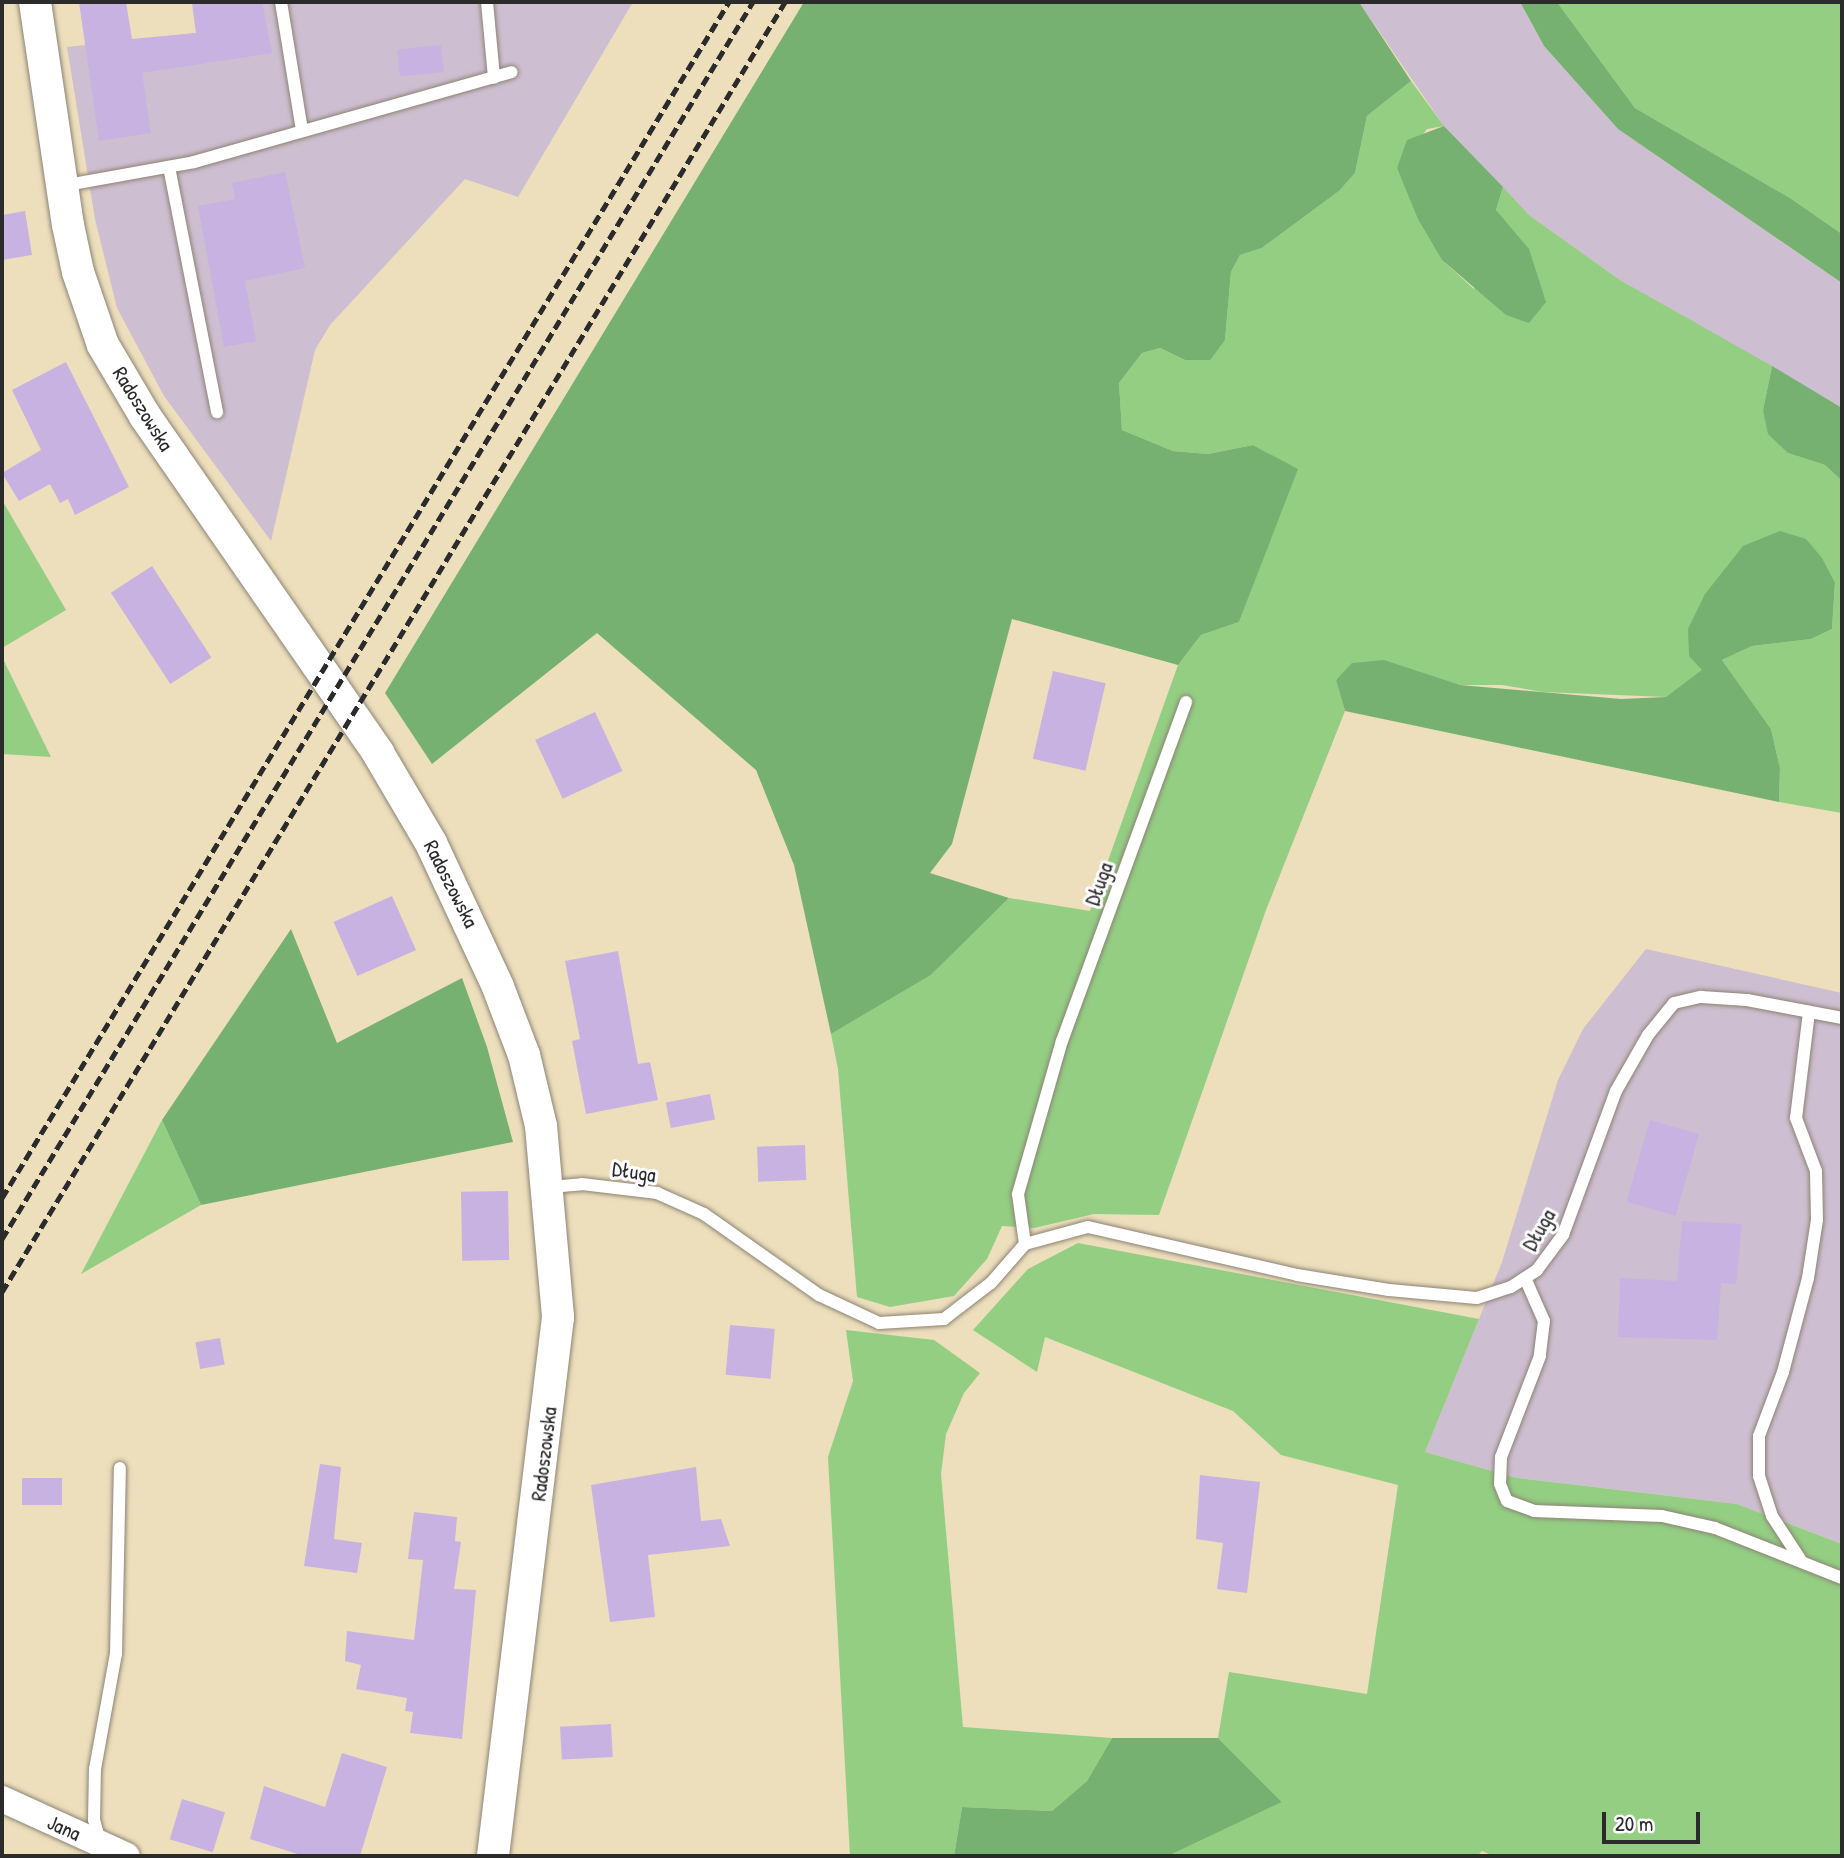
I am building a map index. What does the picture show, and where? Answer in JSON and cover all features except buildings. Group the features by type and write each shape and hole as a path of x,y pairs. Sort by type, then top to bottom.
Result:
{"street":[{"name":"Radoszowska","path":"35,2 61,186 81,282 120,376 378,753 469,916 524,1055 541,1126 550,1187 558,1317 554,1371 493,1856"},
{"name":"Jana","path":"2,1800 127,1856"}],"lane":[{"path":"281,2 302,130"},
{"path":"487,2 494,78"},
{"path":"61,186 169,167 511,72"},
{"path":"169,167 217,412"},
{"name":"Długa","path":"1025,1244 1018,1194 1062,1041 1186,702"},
{"name":"Długa","path":"550,1187 582,1184 657,1193 704,1214 819,1295 879,1323 944,1319 991,1283 1025,1244 1088,1227 1297,1275 1388,1290 1477,1298 1525,1278 1537,1270 1563,1235 1616,1091 1648,1035 1674,1003 1701,997 1842,1018"},
{"path":"1807,1568 1772,1516 1759,1476 1759,1436 1787,1359 1808,1278 1817,1220 1816,1171 1796,1118 1809,1012"},
{"path":"1525,1278 1544,1321 1539,1356 1501,1457 1500,1484 1507,1501 1534,1511 1662,1516 1702,1525 1767,1546 1807,1568 1842,1578"},
{"path":"101,1844 94,1820 95,1769 116,1654 120,1468"}],"shaded area":[{"path":"192,2 633,2 518,197 465,179 330,325 315,350 271,541 164,396 117,308 95,219 67,47 196,33"},
{"path":"1359,2 1520,2 1544,46 1618,129 1842,283 1842,408 1620,280 1529,215 1444,126"},
{"path":"1646,949 1842,993 1842,1544 1737,1504 1517,1478 1425,1452 1502,1262 1558,1080 1583,1029"}],"green space":[{"path":"804,2 1359,2 1411,81 1367,116 1355,173 1339,191 1262,248 1240,255 1231,272 1225,340 1210,360 1185,360 1160,348 1142,353 1119,383 1122,430 1173,451 1208,454 1253,445 1298,469 1239,622 1201,635 1178,665 1012,619 952,844 930,873 1009,898 931,975 831,1034 794,865 756,770 597,633 432,764 385,693"},
{"path":"1520,2 1557,2 1635,108 1790,198 1842,234 1842,283 1618,129 1544,46"},
{"path":"1557,2 1842,2 1842,234 1790,198 1635,108"},
{"path":"1411,81 1444,126 1427,129 1397,168 1442,260 1474,289 1508,227 1496,210 1503,187 1529,215 1620,280 1772,366 1763,410 1788,453 1825,465 1842,481 1842,813 1779,802 1780,768 1771,729 1722,660 1752,646 1811,639 1832,629 1835,583 1666,697 1543,692 1502,685 1460,685 1428,677 1336,679 1345,711 1266,910 1159,1215 1094,1214 1034,1228 1002,1226 987,1259 954,1296 890,1307 857,1297 838,1069 831,1034 931,975 1009,898 1090,911 1178,665 1201,635 1239,622 1297,469 1253,445 1208,454 1173,451 1122,430 1119,383 1142,353 1160,348 1185,360 1225,340 1231,272 1240,255 1262,248 1339,191 1355,173 1367,116"},
{"path":"1444,126 1503,187 1496,210 1529,249 1546,302 1529,323 1506,315 1442,260 1418,219 1397,168 1407,140"},
{"path":"1772,366 1842,408 1842,481 1825,465 1788,453 1768,434 1763,410"},
{"path":"2,500 66,610 2,648"},
{"path":"1780,531 1806,539 1822,558 1835,583 1832,629 1811,639 1752,646 1722,660 1771,729 1780,768 1779,802 1345,711 1336,680 1352,663 1384,660 1460,685 1621,699 1666,697 1702,670 1689,656 1688,629 1705,594 1743,546"},
{"path":"2,657 51,757 2,754"},
{"path":"291,929 337,1043 462,978 487,1047 513,1142 201,1205 162,1120"},
{"path":"162,1120 201,1205 81,1274"},
{"path":"1078,1243 1479,1319 1425,1452 1517,1478 1737,1504 1842,1544 1842,1856 1494,1856 1482,1851 1477,1856 1168,1856 1282,1802 1218,1738 1229,1672 1367,1694 1398,1485 1281,1455 1233,1411 1045,1337 1037,1372 973,1330 1028,1269"},
{"path":"846,1330 934,1340 980,1373 964,1393 946,1434 941,1474 963,1727 1112,1738 1087,1781 1052,1811 962,1807 954,1856 850,1856 828,1457 853,1381"},
{"path":"1112,1738 1218,1738 1282,1802 1168,1856 954,1856 962,1807 1052,1811 1087,1781"}],"railway":[{"path":"2,1198 729,2"},
{"path":"2,1239 753,2"},
{"path":"2,1292 785,2"}]}
